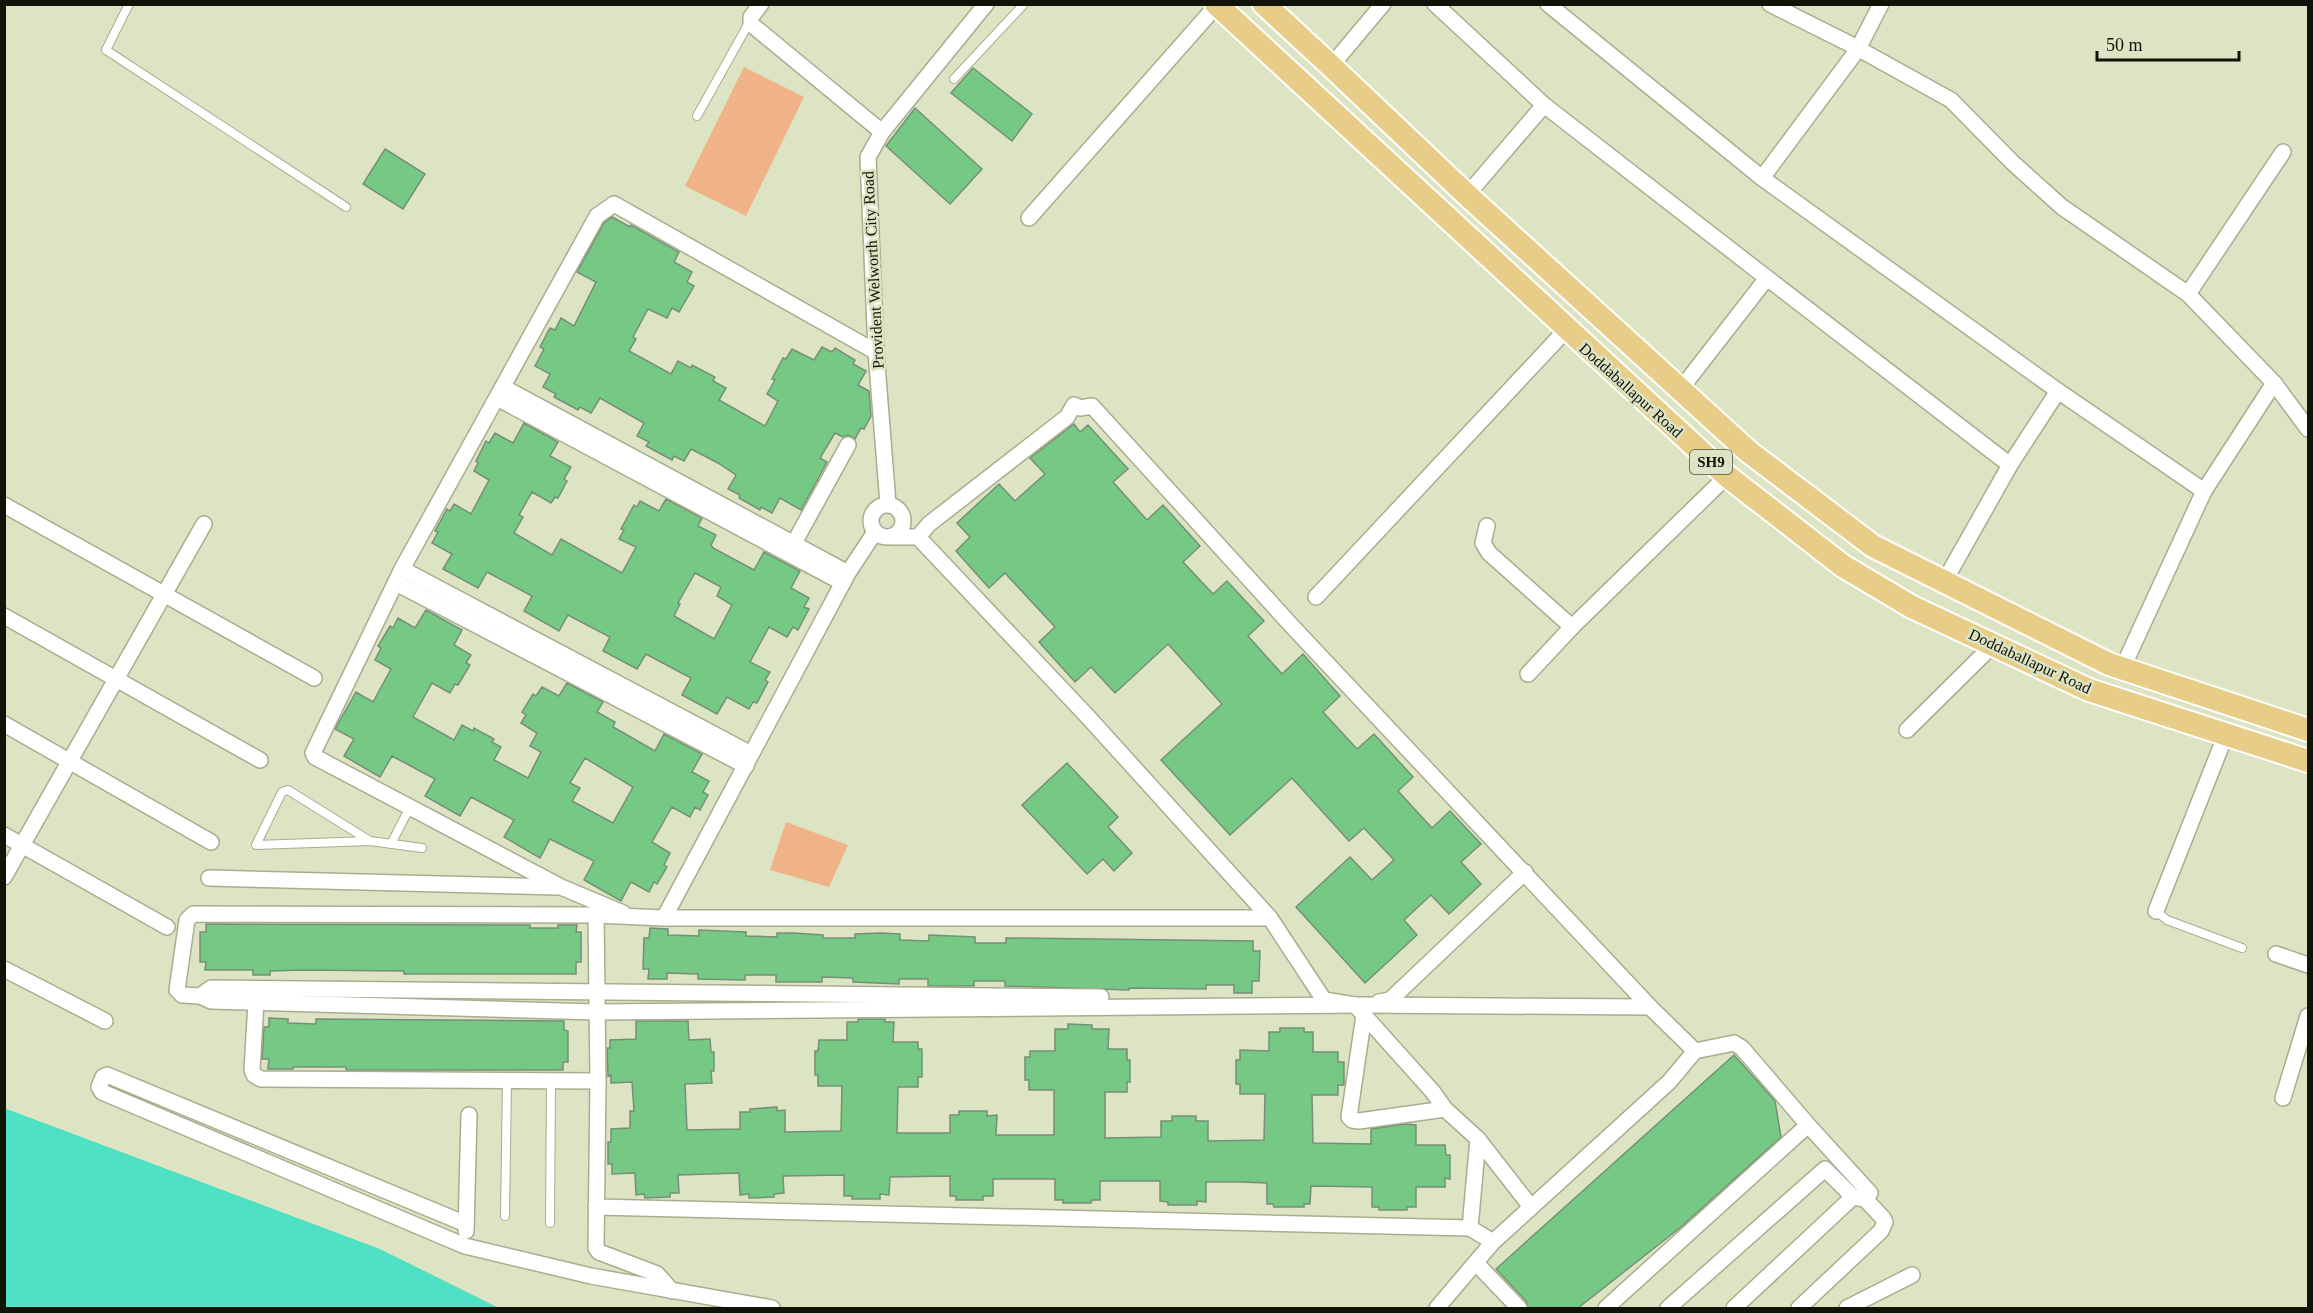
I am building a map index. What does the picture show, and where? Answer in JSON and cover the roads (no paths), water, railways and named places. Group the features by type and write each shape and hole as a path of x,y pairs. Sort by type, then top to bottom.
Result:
{"main road":[{"name":"Doddaballapur Road","path":"1264,4 1467,195 1749,453 1873,546 2109,664 2308,730"},
{"name":"Doddaballapur Road","path":"1217,5 1727,477 1843,566 1912,607 2089,690 2308,761"}],"street":[{"path":"761,4 750,21 882,132"},
{"name":"Provident Welworth City Road","path":"888,504 876,352 868,157 882,132 986,4"},
{"path":"1331,66 1383,4"},
{"path":"1435,4 1544,105 2010,465"},
{"path":"1548,4 1762,178 2058,391 2204,491"},
{"path":"1770,4 1951,100 2013,164 2062,207 2188,294 2274,383 2308,429"},
{"path":"1762,178 1858,49 1881,4"},
{"path":"1029,218 1217,5"},
{"path":"1467,195 1544,105"},
{"path":"2188,294 2283,152"},
{"path":"634,917 561,887 315,757 314,753 399,576 597,216 614,204 876,352"},
{"path":"1680,390 1767,278"},
{"path":"1316,597 1566,330"},
{"path":"2123,668 2204,491 2274,383"},
{"path":"1944,582 2010,465 2058,391"},
{"path":"500,392 794,543 845,578"},
{"path":"500,392 845,578"},
{"path":"918,537 929,524 1067,417 1074,405 1080,408 1092,406 1290,624 1650,1007 1695,1051"},
{"path":"794,543 848,445"},
{"path":"1528,674 1572,627 1727,477"},
{"path":"892,537 898,533 903,522 899,510 888,504 876,508 872,514 871,526 874,532 879,536 892,537 918,537 1088,717 1270,918 1324,1000"},
{"path":"4,505 314,678"},
{"path":"4,877 204,524"},
{"path":"1487,526 1483,543 1489,553 1572,627"},
{"path":"664,918 845,578 874,532"},
{"path":"399,576 748,760"},
{"path":"4,616 260,760"},
{"path":"1907,730 1992,645"},
{"path":"4,724 211,842"},
{"path":"2156,911 2226,734"},
{"path":"4,835 167,927"},
{"path":"200,996 211,988 597,991 1324,1000 1361,1008 1390,1000 1525,872"},
{"path":"209,878 561,887"},
{"path":"1270,918 664,918 596,915 193,914 187,920 177,990 182,995 200,996 211,1001 597,1012 1650,1007"},
{"path":"596,915 597,1250 655,1273 672,1291"},
{"path":"2276,954 2308,965"},
{"path":"4,969 105,1021"},
{"path":"256,1002 252,1070 255,1076 261,1079 598,1081"},
{"path":"1361,1008 1372,1026 1433,1092 1444,1109 1478,1139 1531,1207"},
{"path":"1361,1008 1349,1117 1359,1121 1444,1109"},
{"path":"2283,1098 2308,1016"},
{"path":"1437,1308 1493,1242 1669,1082 1695,1051 1734,1043 1742,1048 1870,1193 1859,1198 1734,1308"},
{"path":"466,1224 107,1075 103,1077 99,1089 102,1092 465,1246 591,1276 772,1308"},
{"path":"465,1246 469,1116"},
{"path":"1606,1308 1808,1125"},
{"path":"1470,1228 1478,1139"},
{"path":"1668,1308 1825,1169 1883,1218 1884,1222 1881,1231 1799,1308"},
{"path":"596,1207 1470,1228 1493,1242"},
{"path":"1476,1263 1519,1308"},
{"path":"1847,1308 1912,1275"}],"lane":[{"path":"129,4 106,50 346,207"},
{"path":"954,79 1024,4"},
{"path":"697,117 750,21"},
{"path":"370,841 288,790 282,792 256,845 370,841 422,848"},
{"path":"391,844 410,807"},
{"path":"2156,911 2167,920 2242,948"},
{"path":"505,1216 507,1080"},
{"path":"550,1223 551,1081"}],"water":[{"path":"4,1108 380,1249 499,1308 5,1308"}]}
